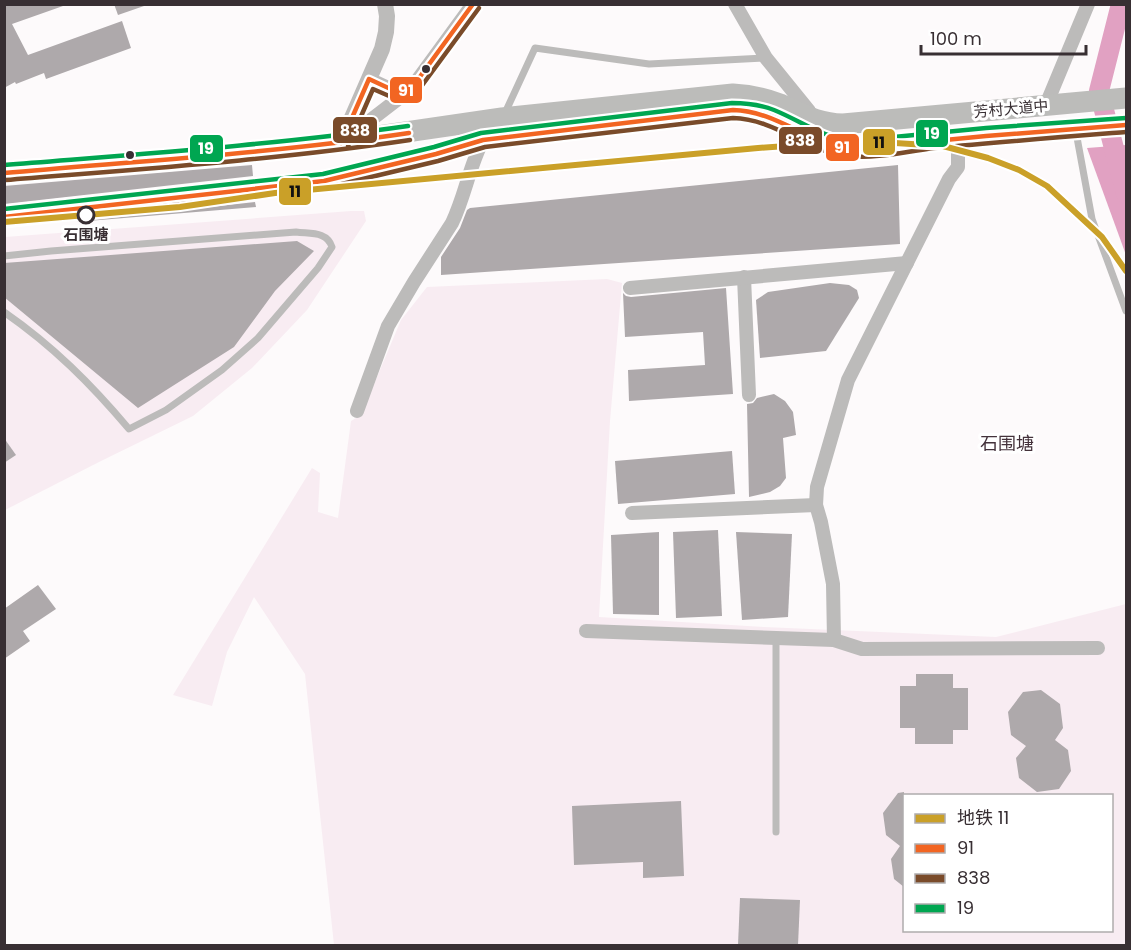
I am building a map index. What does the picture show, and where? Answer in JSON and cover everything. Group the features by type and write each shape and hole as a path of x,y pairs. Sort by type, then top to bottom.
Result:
{"highway":[{"name":"芳村大道中","path":"4,174 51,168 262,151 502,118 733,94 764,98 807,117 828,123 900,119 1126,98"},
{"name":"芳村大道中","path":"4,217 324,181 436,154 483,140 733,110 746,110 774,119 806,136 836,147 854,149 1126,125"}],"street":[{"path":"340,142 382,49 387,32 385,4"},
{"path":"340,142 411,89 473,4"},
{"path":"735,4 766,58 809,111"},
{"path":"1046,105 1088,4"},
{"path":"369,79 397,92 411,89"},
{"path":"834,640 833,584 816,505 817,487 848,380 949,179 958,167 958,139"},
{"path":"357,411 388,326 452,223 468,174 483,140"},
{"path":"630,288 907,262"},
{"path":"744,277 750,395"},
{"path":"632,513 816,505"},
{"path":"586,631 834,640 862,649 1098,648"}],"lane":[{"path":"502,118 535,48 649,64 766,58"},
{"path":"1075,128 1092,219 1126,311"},
{"path":"4,256 296,232 323,235 330,240 332,247 318,268 258,338 222,370 166,410 129,429 100,395 61,357 4,312"},
{"path":"776,638 776,832"}],"shaded area":[{"path":"1126,145 1126,255 1087,148"},
{"path":"364,211 366,221 307,310 252,368 193,416 5,510 5,237"},
{"path":"607,279 622,283 610,421 599,617 996,637 1126,604 1126,945 334,945 305,674 254,597 227,652 212,706 173,695 312,468 320,473 318,512 338,518 351,421 361,415 401,320 427,287"}],"building":[{"path":"4,4 63,4 63,6 12,24 28,55 122,21 131,48 46,79 44,73 4,88"},
{"path":"114,4 144,4 144,6 118,15"},
{"path":"252,165 253,176 4,204 4,186"},
{"path":"898,165 900,244 441,275 441,257 470,208"},
{"path":"255,202 256,207 76,222"},
{"path":"297,241 314,251 275,291 234,347 138,408 4,297 4,263"},
{"path":"830,283 849,285 857,290 859,298 826,351 760,358 756,300 768,292"},
{"path":"726,288 733,394 629,401 628,370 705,365 703,332 625,337 623,293 631,297"},
{"path":"774,394 785,401 793,412 796,435 783,438 786,478 780,486 770,492 749,497 747,404 753,403 757,398"},
{"path":"4,438 16,455 4,463"},
{"path":"732,451 735,494 618,504 615,461"},
{"path":"718,530 722,616 676,618 673,532"},
{"path":"659,532 659,615 613,614 611,535"},
{"path":"736,532 792,534 788,617 742,620"},
{"path":"38,585 56,609 23,631 30,641 4,659 4,609"},
{"path":"916,674 953,674 953,688 968,688 968,730 953,730 953,744 915,744 915,728 900,728 900,686 916,686"},
{"path":"1041,690 1060,704 1063,728 1055,740 1068,750 1071,771 1059,789 1037,792 1019,778 1016,758 1026,746 1011,735 1008,712 1023,692"},
{"path":"904,792 903,886 894,879 891,859 900,846 886,835 883,813 898,793"},
{"path":"681,801 684,876 643,878 643,862 574,865 572,806"},
{"path":"740,898 800,900 798,945 738,945"}],"waterway":[{"path":"1121,4 1099,91 1126,194"}],"metro line":[{"name":"11","path":"4,222 180,207 275,193 758,148 879,142 943,146 988,158 1019,170 1047,186 1102,237 1126,271"}],"transit line":[{"name":"91","path":"341,143 369,79 397,92 411,89 473,4"},
{"name":"838","path":"348,146 373,89 396,99 415,95 479,8"},
{"name":"19","path":"4,209 323,174 481,133 732,103 769,108 822,133 853,141 1126,118"},
{"name":"91","path":"4,217 324,181 436,154 483,140 733,110 765,116 822,141 853,149 1126,125"},
{"name":"838","path":"5,224 325,188 438,161 485,147 733,118 749,120 778,129 819,149 860,157 935,148 1126,132"},
{"name":"19","path":"4,165 257,144 408,126"},
{"name":"91","path":"4,173 258,151 409,133"},
{"name":"838","path":"5,180 259,159 410,140"}],"place":[{"name":"石围塘","path":"86,215"}],"district":[{"name":"石围塘","path":"1007,444"}]}
